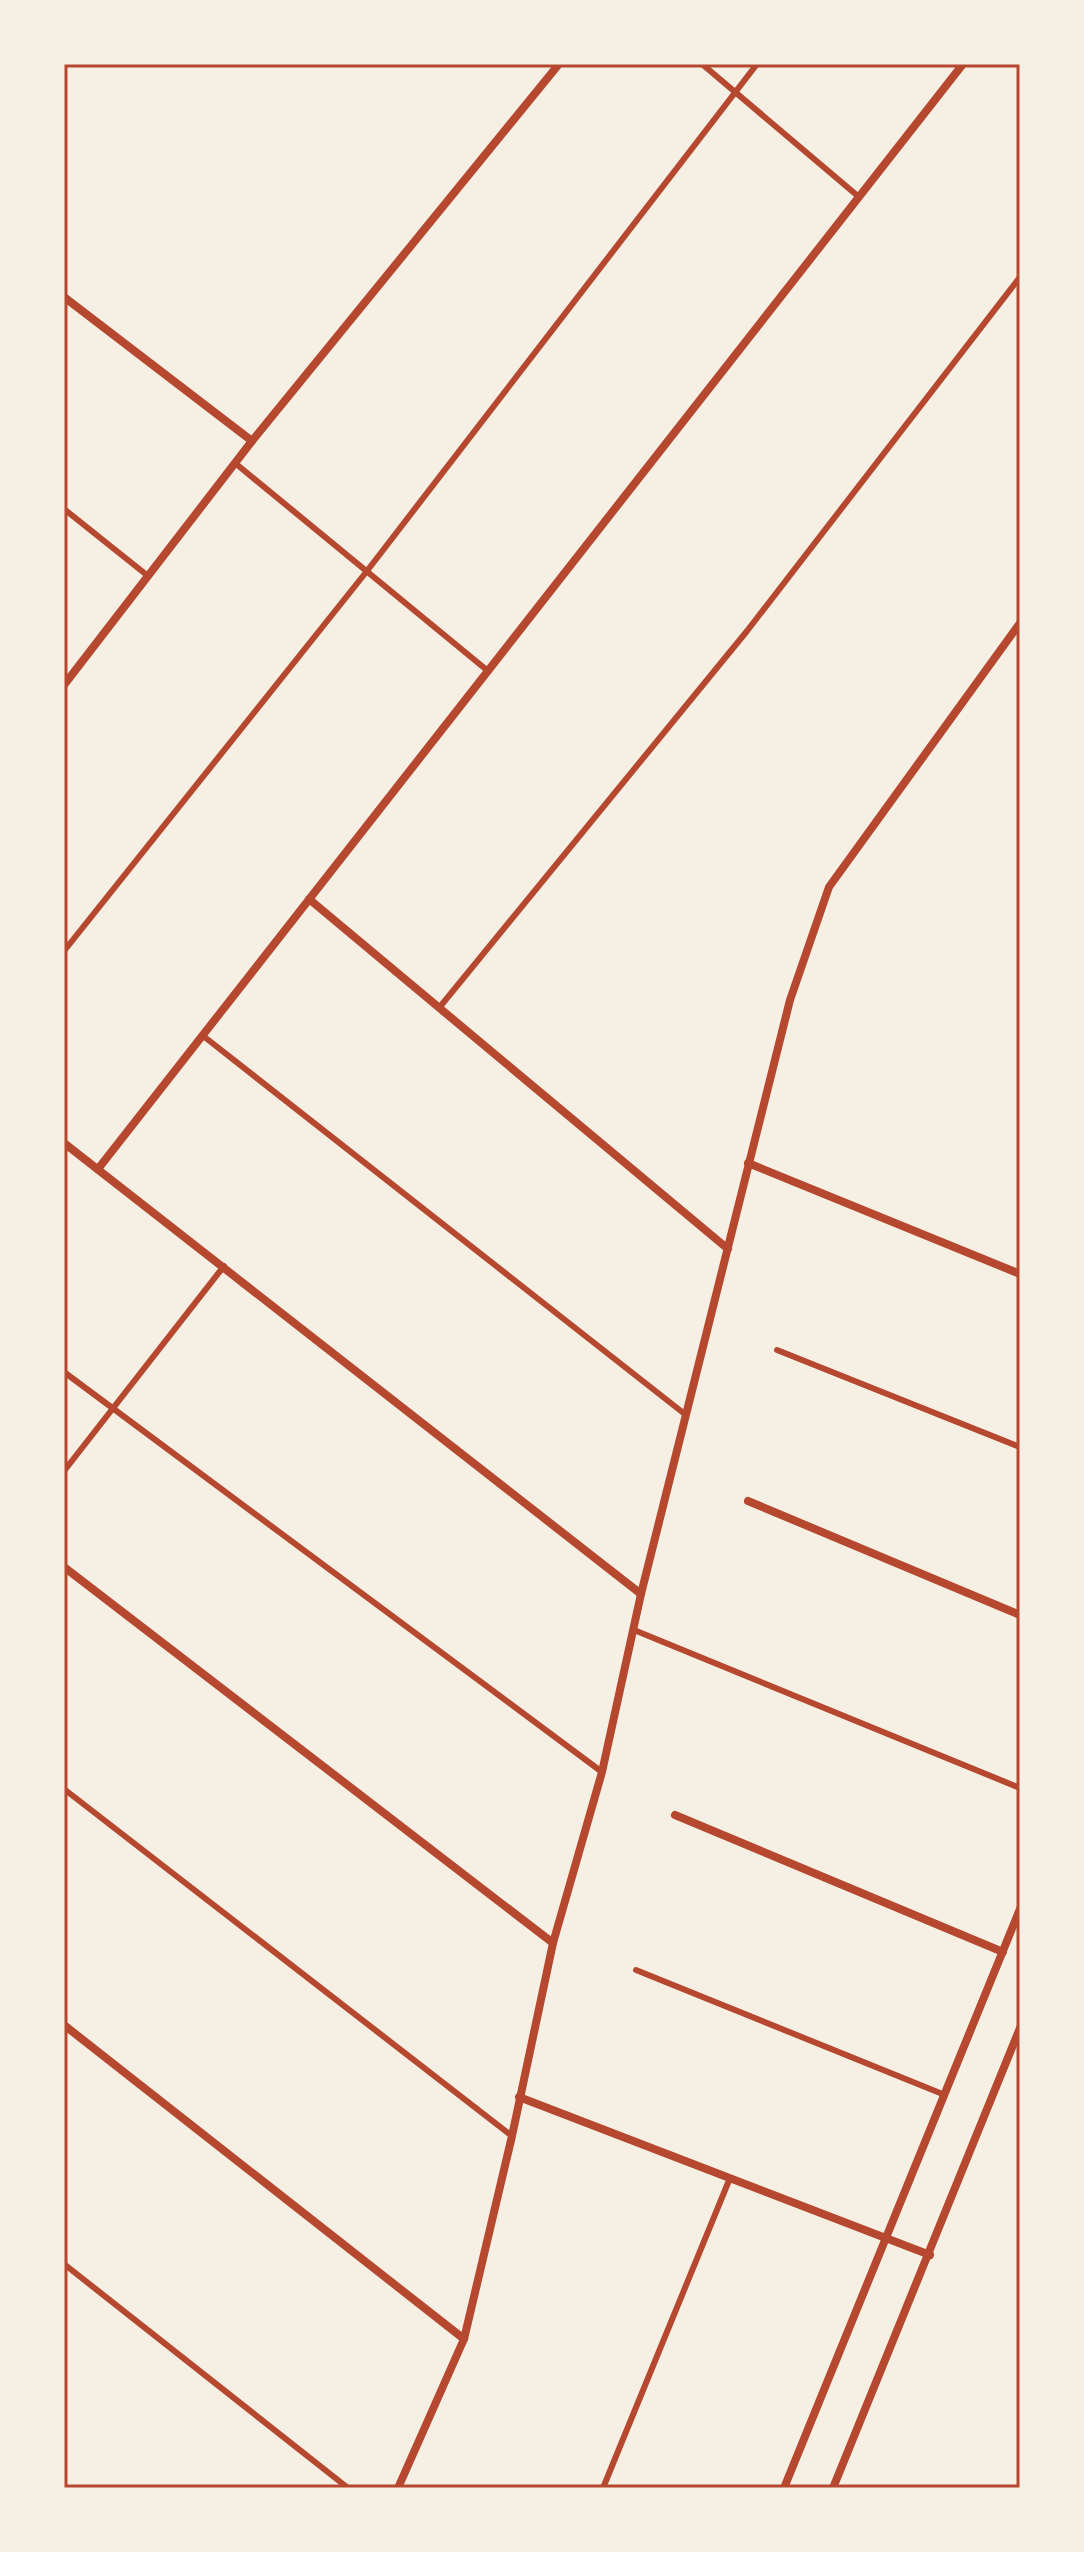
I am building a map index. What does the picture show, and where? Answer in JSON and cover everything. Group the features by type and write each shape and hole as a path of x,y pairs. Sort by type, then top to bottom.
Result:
{"street":[{"path":"64,685 252,441 559,64"},
{"path":"98,1169 963,64"},
{"path":"64,297 252,441"},
{"path":"398,2488 464,2339 553,1943 602,1772 641,1594 790,1000 829,887 1020,623"},
{"path":"309,899 728,1249"},
{"path":"64,1143 641,1594"},
{"path":"748,1163 1020,1274"},
{"path":"748,1501 1020,1615"},
{"path":"64,1567 553,1943"},
{"path":"675,1815 1003,1952"},
{"path":"784,2488 1020,1909"},
{"path":"64,2025 464,2339"},
{"path":"833,2488 1020,2028"},
{"path":"519,2097 930,2255"}],"lane":[{"path":"702,64 859,197"},
{"path":"64,951 367,571 757,64"},
{"path":"439,1008 747,631 1020,277"},
{"path":"235,463 488,671"},
{"path":"64,509 148,576"},
{"path":"202,1035 686,1415"},
{"path":"64,1471 224,1266"},
{"path":"777,1350 1020,1447"},
{"path":"64,1372 602,1772"},
{"path":"634,1630 1020,1788"},
{"path":"64,1789 512,2136"},
{"path":"636,1970 945,2095"},
{"path":"603,2488 730,2178"},
{"path":"64,2264 348,2488"}]}
